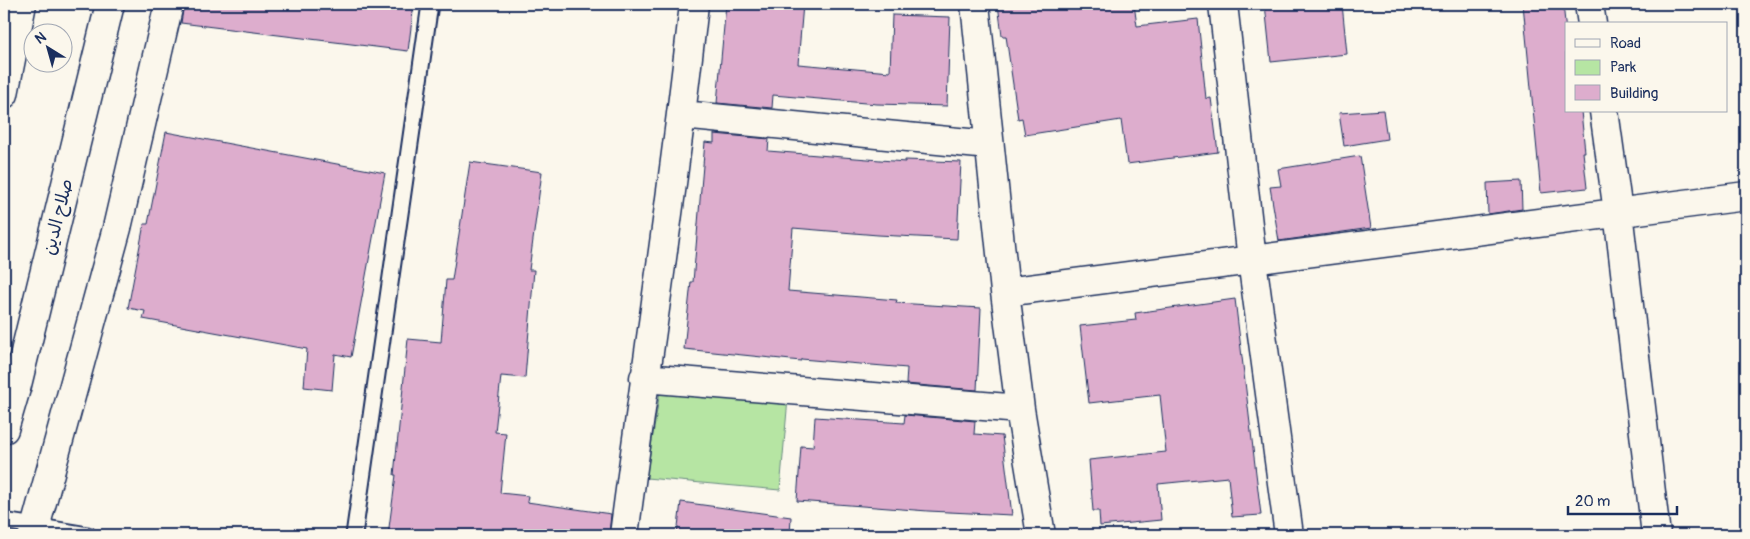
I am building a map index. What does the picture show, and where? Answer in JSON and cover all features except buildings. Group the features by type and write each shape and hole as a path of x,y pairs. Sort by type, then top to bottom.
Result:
{"main road":[{"path":"4,94 22,4"},
{"path":"34,530 117,228 169,4"},
{"path":"624,535 644,378 682,115 694,4"},
{"path":"975,4 988,145 1005,292 1020,409 1040,535"},
{"path":"1224,4 1252,260 1290,535"},
{"path":"1589,4 1592,22"},
{"name":"صلاح الدين","path":"4,429 20,376 104,7"},
{"path":"1604,112 1618,212 1656,535"},
{"path":"682,115 988,145"},
{"path":"1005,292 1746,196"},
{"path":"644,378 1020,409"}],"lane":[{"path":"354,535 430,4"},
{"path":"4,521 34,530 88,535"}],"green space":[{"path":"662,379 789,387 780,490 646,478"}]}
